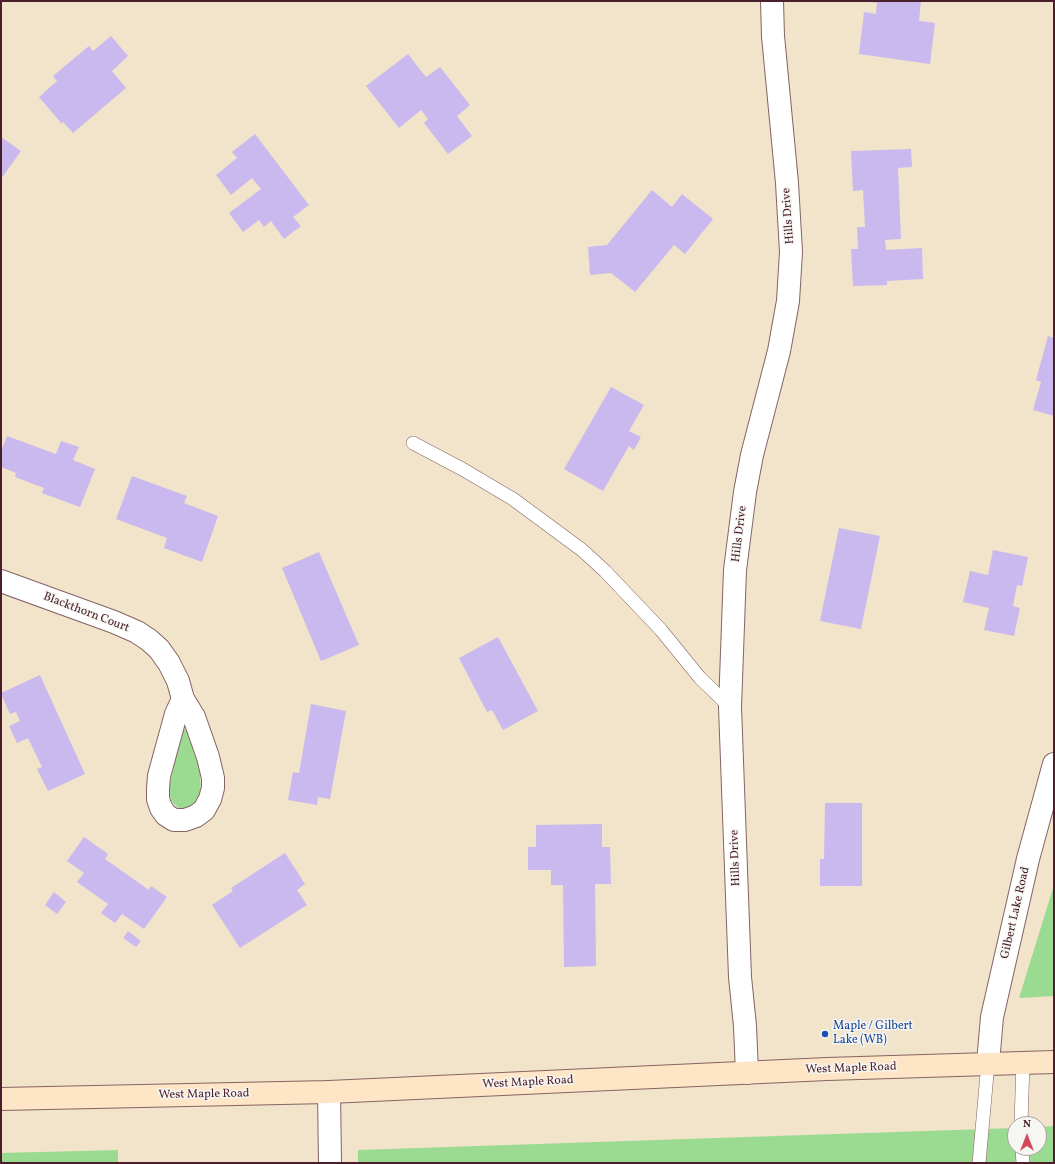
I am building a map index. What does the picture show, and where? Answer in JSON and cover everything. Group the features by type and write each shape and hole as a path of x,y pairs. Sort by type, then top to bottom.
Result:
{"main road":[{"name":"West Maple Road","path":"1,1099 329,1092 747,1073 1054,1062"}],"street":[{"name":"Hills Drive","path":"747,1073 745,1026 740,977 730,707 735,570 740,528 752,455 781,344 788,301 791,252 787,183 773,36 772,1"},
{"name":"Blackthorn Court","path":"1,581 114,622 137,632 159,649 169,663 178,681 183,699 194,717 208,757 213,778 213,788 210,799 204,810 196,816 185,820 174,820 166,815 161,808 158,799 158,789 159,776 176,714 183,699"},
{"name":"Gilbert Lake Road","path":"988,1064 992,1017 1030,852 1054,764"},
{"path":"329,1092 330,1163"}],"lane":[{"path":"413,443 464,470 513,499 582,550 661,630 700,678 730,707"},
{"path":"1021,1116 1023,1062"},
{"path":"979,1163 988,1064"}],"green space":[{"path":"184,729 188,732 200,773 201,795 199,801 190,809 180,809 172,802 169,788 181,735"},
{"path":"1054,885 1054,996 1019,998"},
{"path":"1047,1126 1054,1126 1054,1163 358,1163 358,1150 1007,1128 1007,1156 1047,1156"},
{"path":"118,1150 118,1163 1,1163 1,1153"}],"building":[{"path":"870,1 921,1 919,21 935,23 930,64 859,54 864,12 876,14 877,3"},
{"path":"111,36 128,56 112,71 126,88 73,133 63,122 62,124 39,97 57,81 53,76 89,46 93,51"},
{"path":"408,54 426,77 440,67 470,105 457,116 472,136 448,154 424,123 428,119 421,110 399,128 366,86"},
{"path":"255,134 309,205 293,217 301,226 284,239 271,221 264,227 259,220 243,232 229,213 261,189 252,178 231,195 216,175 237,158 232,152"},
{"path":"1,137 21,151 1,179"},
{"path":"911,149 912,167 898,168 901,239 885,240 886,250 922,248 923,279 887,281 887,285 853,286 851,249 858,249 857,227 865,227 863,190 853,191 851,151"},
{"path":"652,190 672,207 682,194 713,219 685,254 674,245 635,292 611,273 590,275 588,247 607,245"},
{"path":"1048,336 1054,338 1054,416 1033,410 1041,382 1036,380"},
{"path":"611,387 644,405 629,431 641,437 634,450 629,446 603,491 564,469"},
{"path":"7,436 56,454 61,441 79,447 73,460 95,469 80,507 42,493 44,488 15,477 16,473 1,467 1,451"},
{"path":"132,476 187,496 184,503 218,516 202,562 164,548 167,538 116,519"},
{"path":"839,528 880,536 861,629 820,621"},
{"path":"993,550 1028,557 1022,586 1017,585 1013,606 1020,608 1014,636 984,630 989,608 963,602 970,571 988,575"},
{"path":"319,552 359,645 321,661 282,568"},
{"path":"498,637 538,711 503,730 492,710 487,712 459,658"},
{"path":"40,675 85,774 48,791 37,769 42,767 28,738 17,743 9,726 20,721 16,712 10,714 1,694"},
{"path":"311,704 346,711 330,799 318,797 317,805 288,800 293,772 299,773"},
{"path":"825,803 862,803 862,886 820,886 820,859 824,859"},
{"path":"602,824 602,847 610,847 611,884 595,884 596,966 564,967 563,885 551,885 551,870 528,870 528,847 536,847 536,825"},
{"path":"84,837 108,854 105,859 149,890 151,886 167,897 144,929 122,914 115,923 101,913 108,904 77,882 84,873 67,861"},
{"path":"285,853 305,884 297,890 307,905 240,948 212,905 233,891 231,888"},
{"path":"54,892 66,902 57,914 45,905"},
{"path":"128,931 141,941 136,947 123,938"}],"place":[{"name":"Maple / Gilbert Lake (WB)","path":"825,1034"}]}
